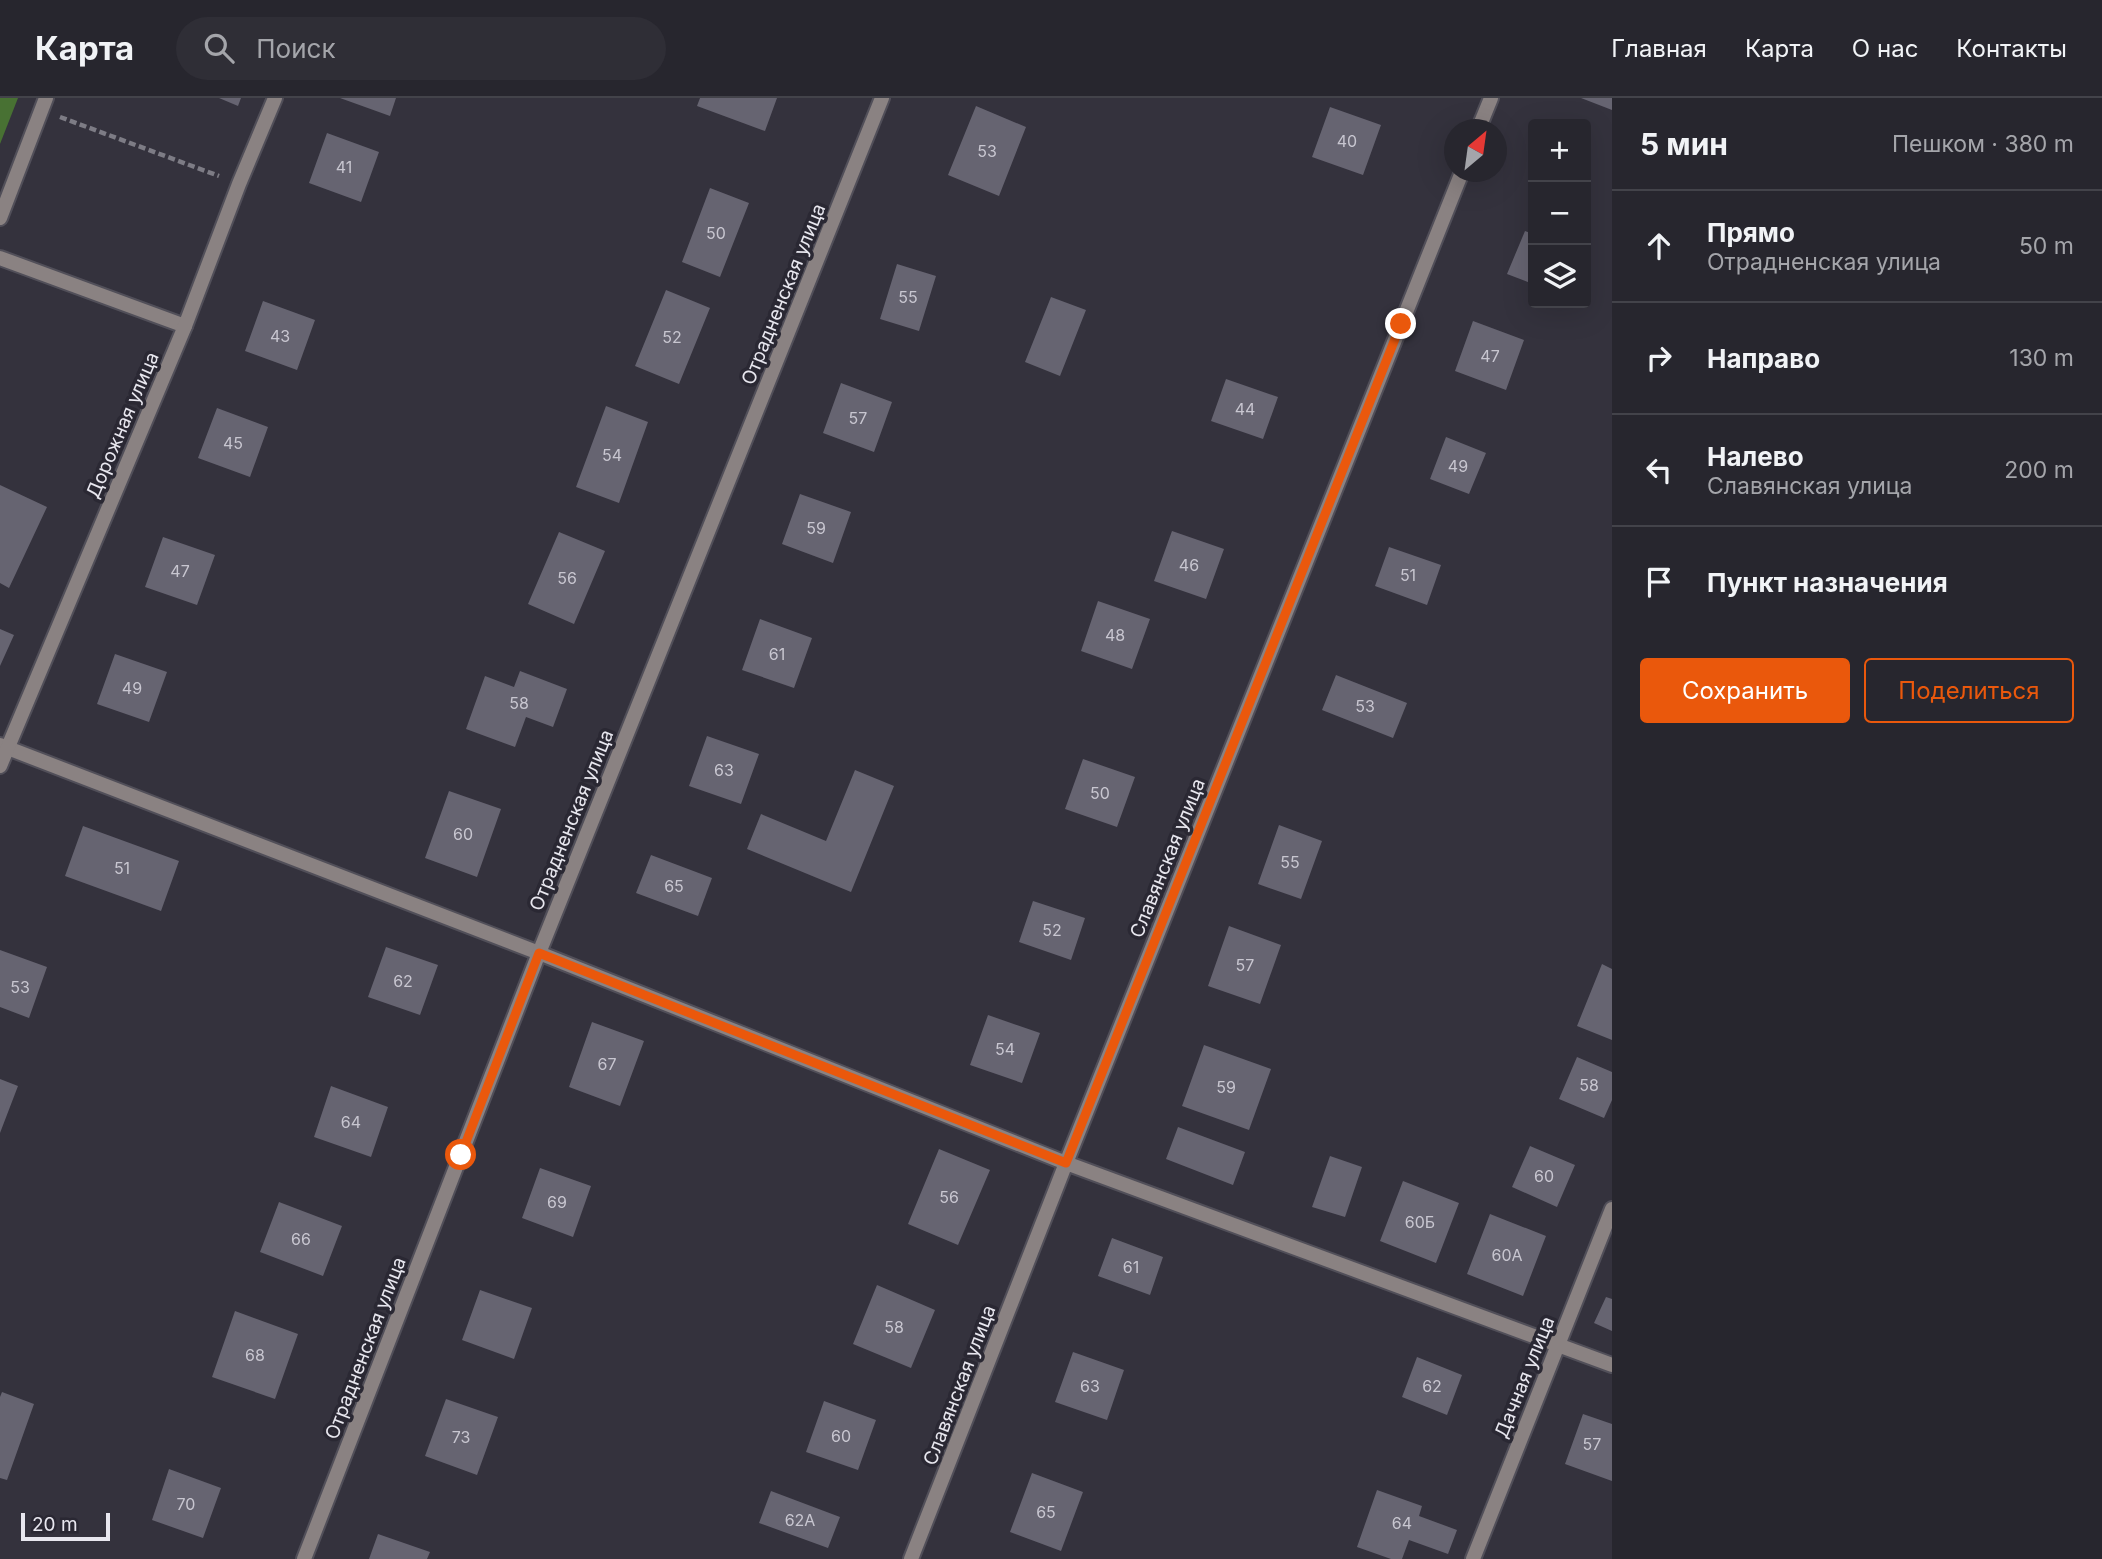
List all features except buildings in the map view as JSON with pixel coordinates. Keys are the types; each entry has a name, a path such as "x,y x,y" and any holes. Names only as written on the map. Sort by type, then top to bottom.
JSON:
{"street":[{"name":"Дорожная улица","path":"0,766 3,746 186,326 275,98"},
{"name":"Отрадненская улица","path":"304,1559 539,953 882,98"},
{"path":"1482,119 1491,98"},
{"path":"0,218 44,104"},
{"name":"Славянская улица","path":"911,1559 1066,1163 1458,182"},
{"path":"0,258 186,326"},
{"path":"3,746 539,953 1066,1163 1612,1364"},
{"name":"Дачная улица","path":"1473,1559 1612,1209"}],"path":[{"path":"44,104 240,184"}],"green space":[{"path":"0,98 18,98 0,144"}],"route":[{"path":"461,1155 539,953 1066,1163 1401,324"}]}
